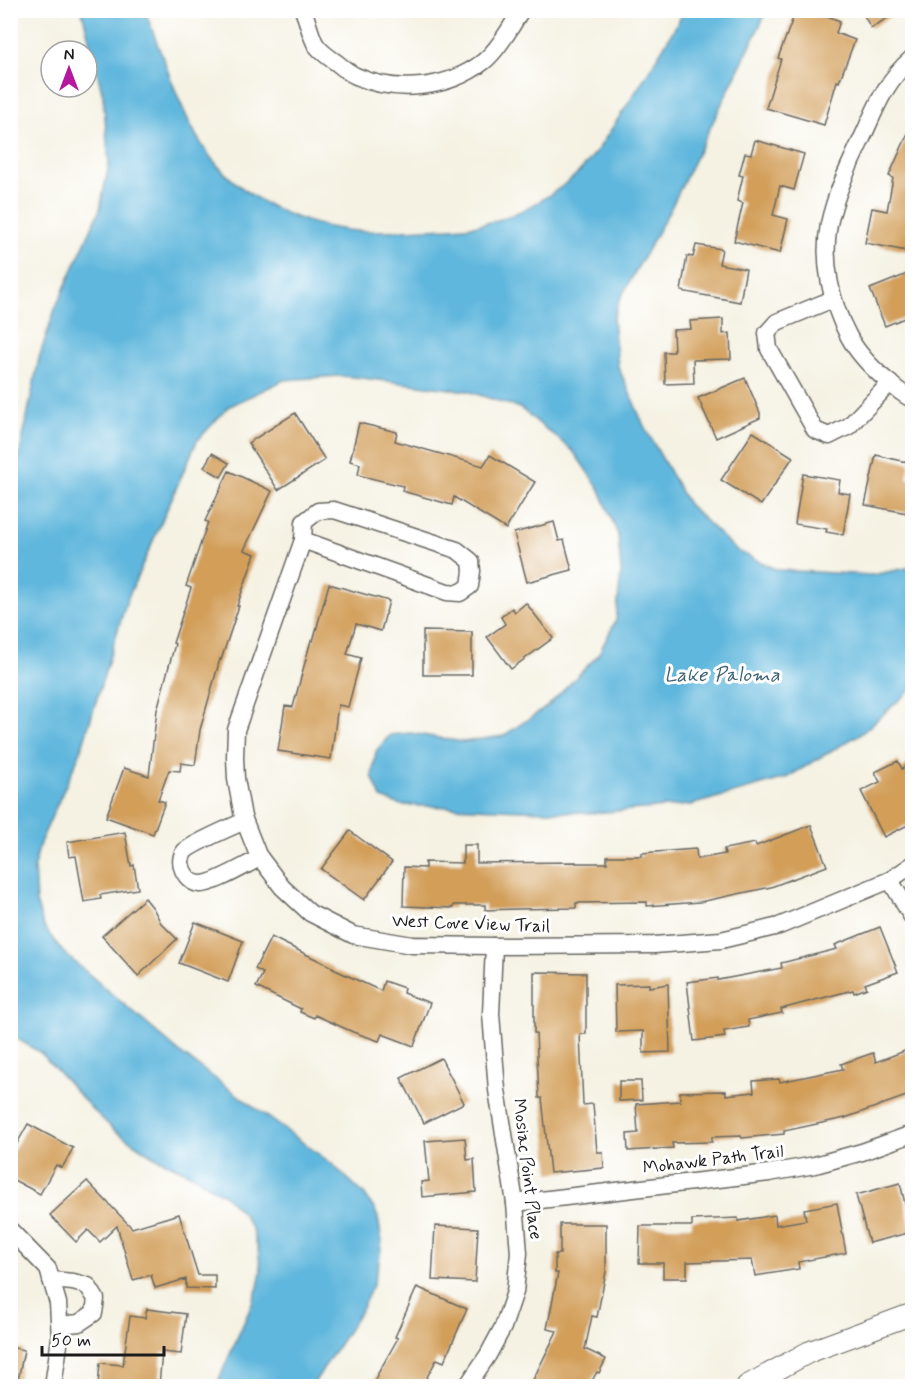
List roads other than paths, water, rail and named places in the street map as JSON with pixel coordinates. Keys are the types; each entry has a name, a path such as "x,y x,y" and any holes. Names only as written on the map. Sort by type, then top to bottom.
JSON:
{"main road":[{"path":"747,1386 809,1352 912,1314"}],"street":[{"path":"303,10 317,46 334,61 355,76 400,87 430,85 460,77 485,61 510,30 521,10"},
{"path":"912,58 885,88 838,191 829,226 827,253 833,299 848,336 871,367 912,399"},
{"path":"833,299 777,322 767,333 769,349 815,430 829,436 849,426 890,383"},
{"name":"West Cove View Trail","path":"303,540 447,592 460,593 470,586 472,571 471,561 457,550 334,510 318,511 304,522 303,540 236,730 235,757 236,780 244,822 258,855 282,887 310,913 353,935 412,945 654,945 721,940 779,926 890,880 912,865"},
{"path":"244,822 185,851 182,857 184,872 187,877 200,884 210,882 260,858"},
{"path":"890,880 912,917"},
{"name":"Mosiac Point Place","path":"467,1386 488,1355 502,1328 515,1292 519,1253 515,1203 497,1090 491,1014 494,946"},
{"name":"Mohawk Path Trail","path":"515,1203 769,1173 815,1165 862,1152 912,1134"},
{"path":"10,1230 42,1261 50,1274 58,1303 60,1338 53,1386"},
{"path":"50,1274 88,1286 96,1299 94,1313 79,1323 60,1325"}],"water":[{"name":"Lake Paloma","path":"82,11 145,11 184,111 203,146 225,173 255,197 272,207 308,222 346,230 452,228 475,226 517,213 560,188 577,174 608,135 684,11 767,11 671,208 619,301 613,320 618,366 644,426 688,504 736,550 777,570 872,575 912,567 912,689 862,733 786,778 691,805 594,813 401,805 381,798 372,776 376,751 390,735 411,733 463,742 503,736 548,706 598,655 616,620 621,572 618,535 600,490 573,451 520,408 467,391 354,377 284,380 228,407 197,441 127,600 81,751 40,843 34,867 36,902 44,927 63,952 183,1055 331,1163 364,1194 375,1210 382,1241 373,1285 360,1312 312,1386 216,1386 249,1311 261,1271 253,1232 243,1214 224,1195 192,1175 153,1156 115,1131 41,1053 11,1035 11,496 39,358 55,309 100,209 109,164 103,96 99,80 99,39 89,39"}]}
